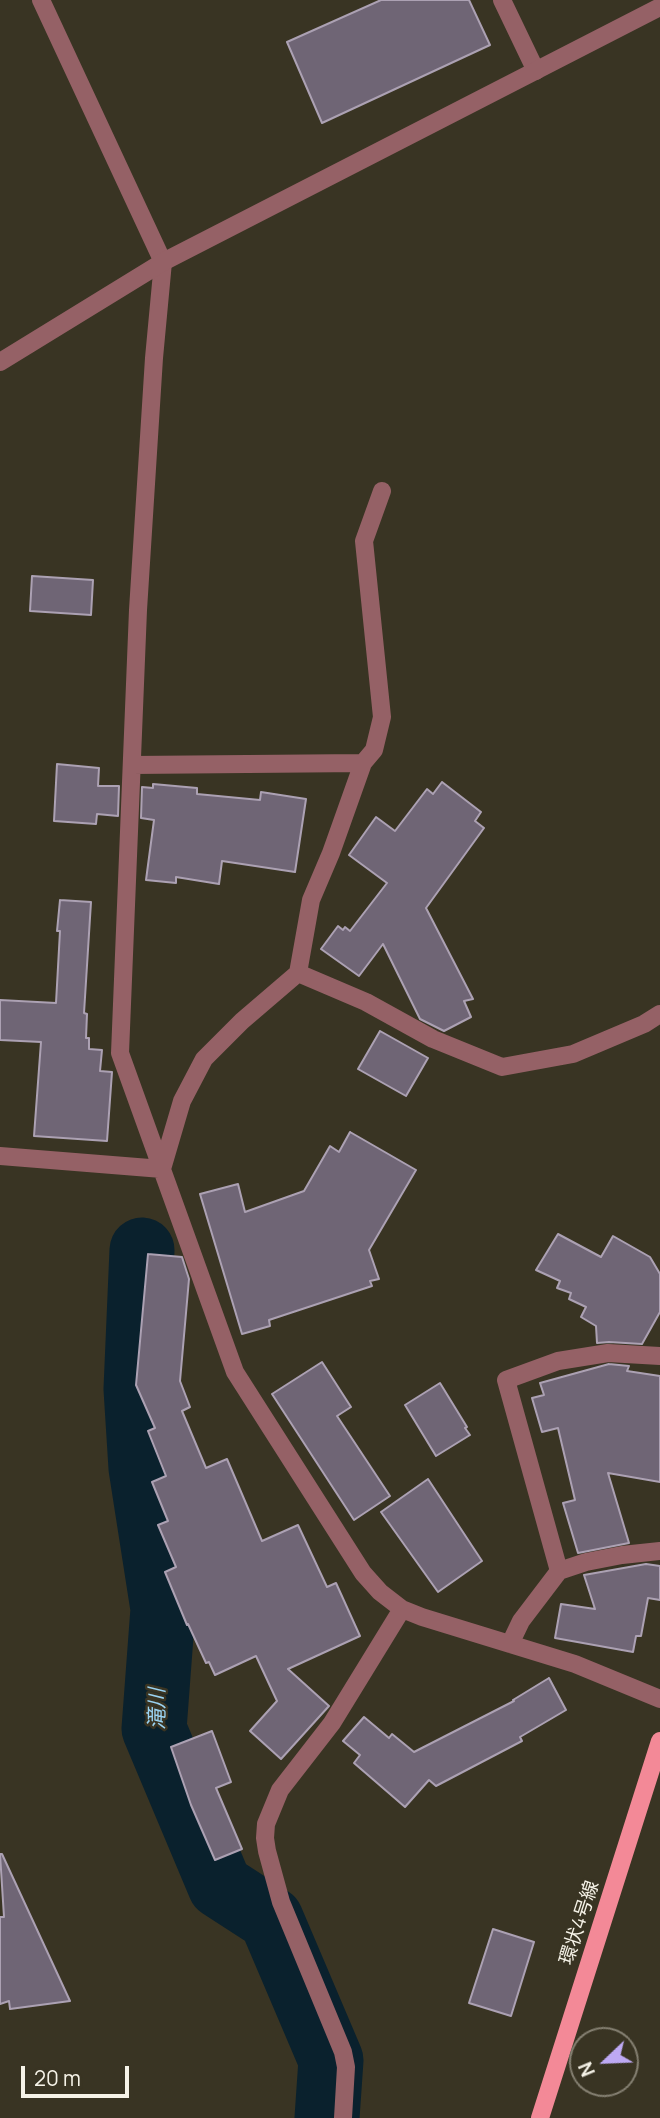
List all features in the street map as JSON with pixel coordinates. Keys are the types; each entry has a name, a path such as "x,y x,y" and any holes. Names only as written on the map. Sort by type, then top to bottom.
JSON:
{"main road":[{"name":"環状4号線","path":"540,2118 660,1741"}],"street":[{"path":"41,0 163,262 138,610 120,1053 235,1372 363,1573 380,1592 402,1609 495,1641 575,1664 660,1699"},
{"path":"502,0 536,71"},
{"path":"0,362 163,262 660,7"},
{"path":"162,1169 181,1101 204,1059 242,1021 298,973 311,900 363,763 374,750 382,717 364,541 382,491"},
{"path":"132,765 363,763"},
{"path":"298,973 366,1002 433,1039 502,1066 573,1054 644,1024 660,1014"},
{"path":"0,1156 162,1169"},
{"path":"559,1571 506,1380 558,1361 608,1353 660,1356"},
{"path":"510,1644 521,1621 559,1571 586,1562 660,1551"},
{"path":"343,2118 346,2067 343,2052 281,1902 265,1838 267,1824 280,1790 332,1723 402,1609"}],"building":[{"path":"381,0 469,0 490,45 322,123 287,42"},
{"path":"32,576 93,580 91,615 30,611"},
{"path":"57,764 99,768 98,786 119,786 118,816 97,814 96,824 54,821"},
{"path":"442,782 481,812 475,821 484,828 426,908 473,999 464,1001 471,1017 444,1031 420,1019 383,944 359,976 321,949 338,926 350,931 387,883 349,855 376,817 395,831 427,789 433,794"},
{"path":"153,784 197,788 197,794 260,800 261,792 306,799 295,872 222,861 219,884 176,877 176,883 146,880 154,820 141,818 142,787 153,788"},
{"path":"60,900 91,902 84,1013 87,1014 86,1038 89,1038 89,1049 102,1050 100,1071 112,1072 107,1141 34,1136 41,1042 0,1040 0,1000 56,1003"},
{"path":"380,1031 428,1058 406,1096 358,1069"},
{"path":"350,1132 416,1170 369,1250 379,1279 370,1281 372,1286 269,1320 270,1326 242,1334 200,1194 238,1184 245,1212 304,1191 330,1146 339,1152"},
{"path":"558,1234 601,1257 613,1236 650,1257 660,1274 660,1312 642,1344 597,1343 596,1326 581,1317 586,1307 569,1299 571,1293 557,1288 560,1281 536,1270"},
{"path":"148,1254 182,1257 189,1279 180,1381 190,1407 182,1411 206,1468 227,1459 262,1541 298,1525 327,1587 336,1583 360,1636 288,1669 329,1706 281,1759 250,1731 277,1701 256,1656 215,1675 187,1625 165,1572 176,1567 158,1525 168,1521 152,1482 166,1476 148,1431 155,1428 136,1385"},
{"path":"322,1362 351,1407 337,1416 390,1496 354,1520 272,1394"},
{"path":"609,1364 629,1366 627,1371 660,1376 660,1482 608,1473 629,1543 578,1553 563,1503 575,1500 558,1428 542,1432 532,1398 544,1395 540,1383"},
{"path":"440,1383 470,1435 436,1456 405,1405"},
{"path":"428,1479 482,1561 438,1592 381,1512"},
{"path":"646,1564 660,1566 660,1600 648,1598 641,1636 636,1636 633,1652 555,1638 561,1604 595,1609 584,1575"},
{"path":"549,1678 566,1710 520,1737 522,1741 436,1786 429,1780 405,1807 354,1763 360,1755 343,1741 364,1717 389,1738 392,1734 414,1752 514,1701"},
{"path":"212,1731 231,1782 216,1788 242,1849 215,1860 191,1805 171,1747"},
{"path":"0,1854 70,2001 10,2009 9,2001 0,2004 0,1917 4,1917"},
{"path":"493,1929 534,1942 511,2016 469,2003"}],"waterway":[{"name":"滝川","path":"142,1250 136,1389 141,1468 163,1609 154,1729 220,1886 271,1919 331,2060 327,2118"}]}
